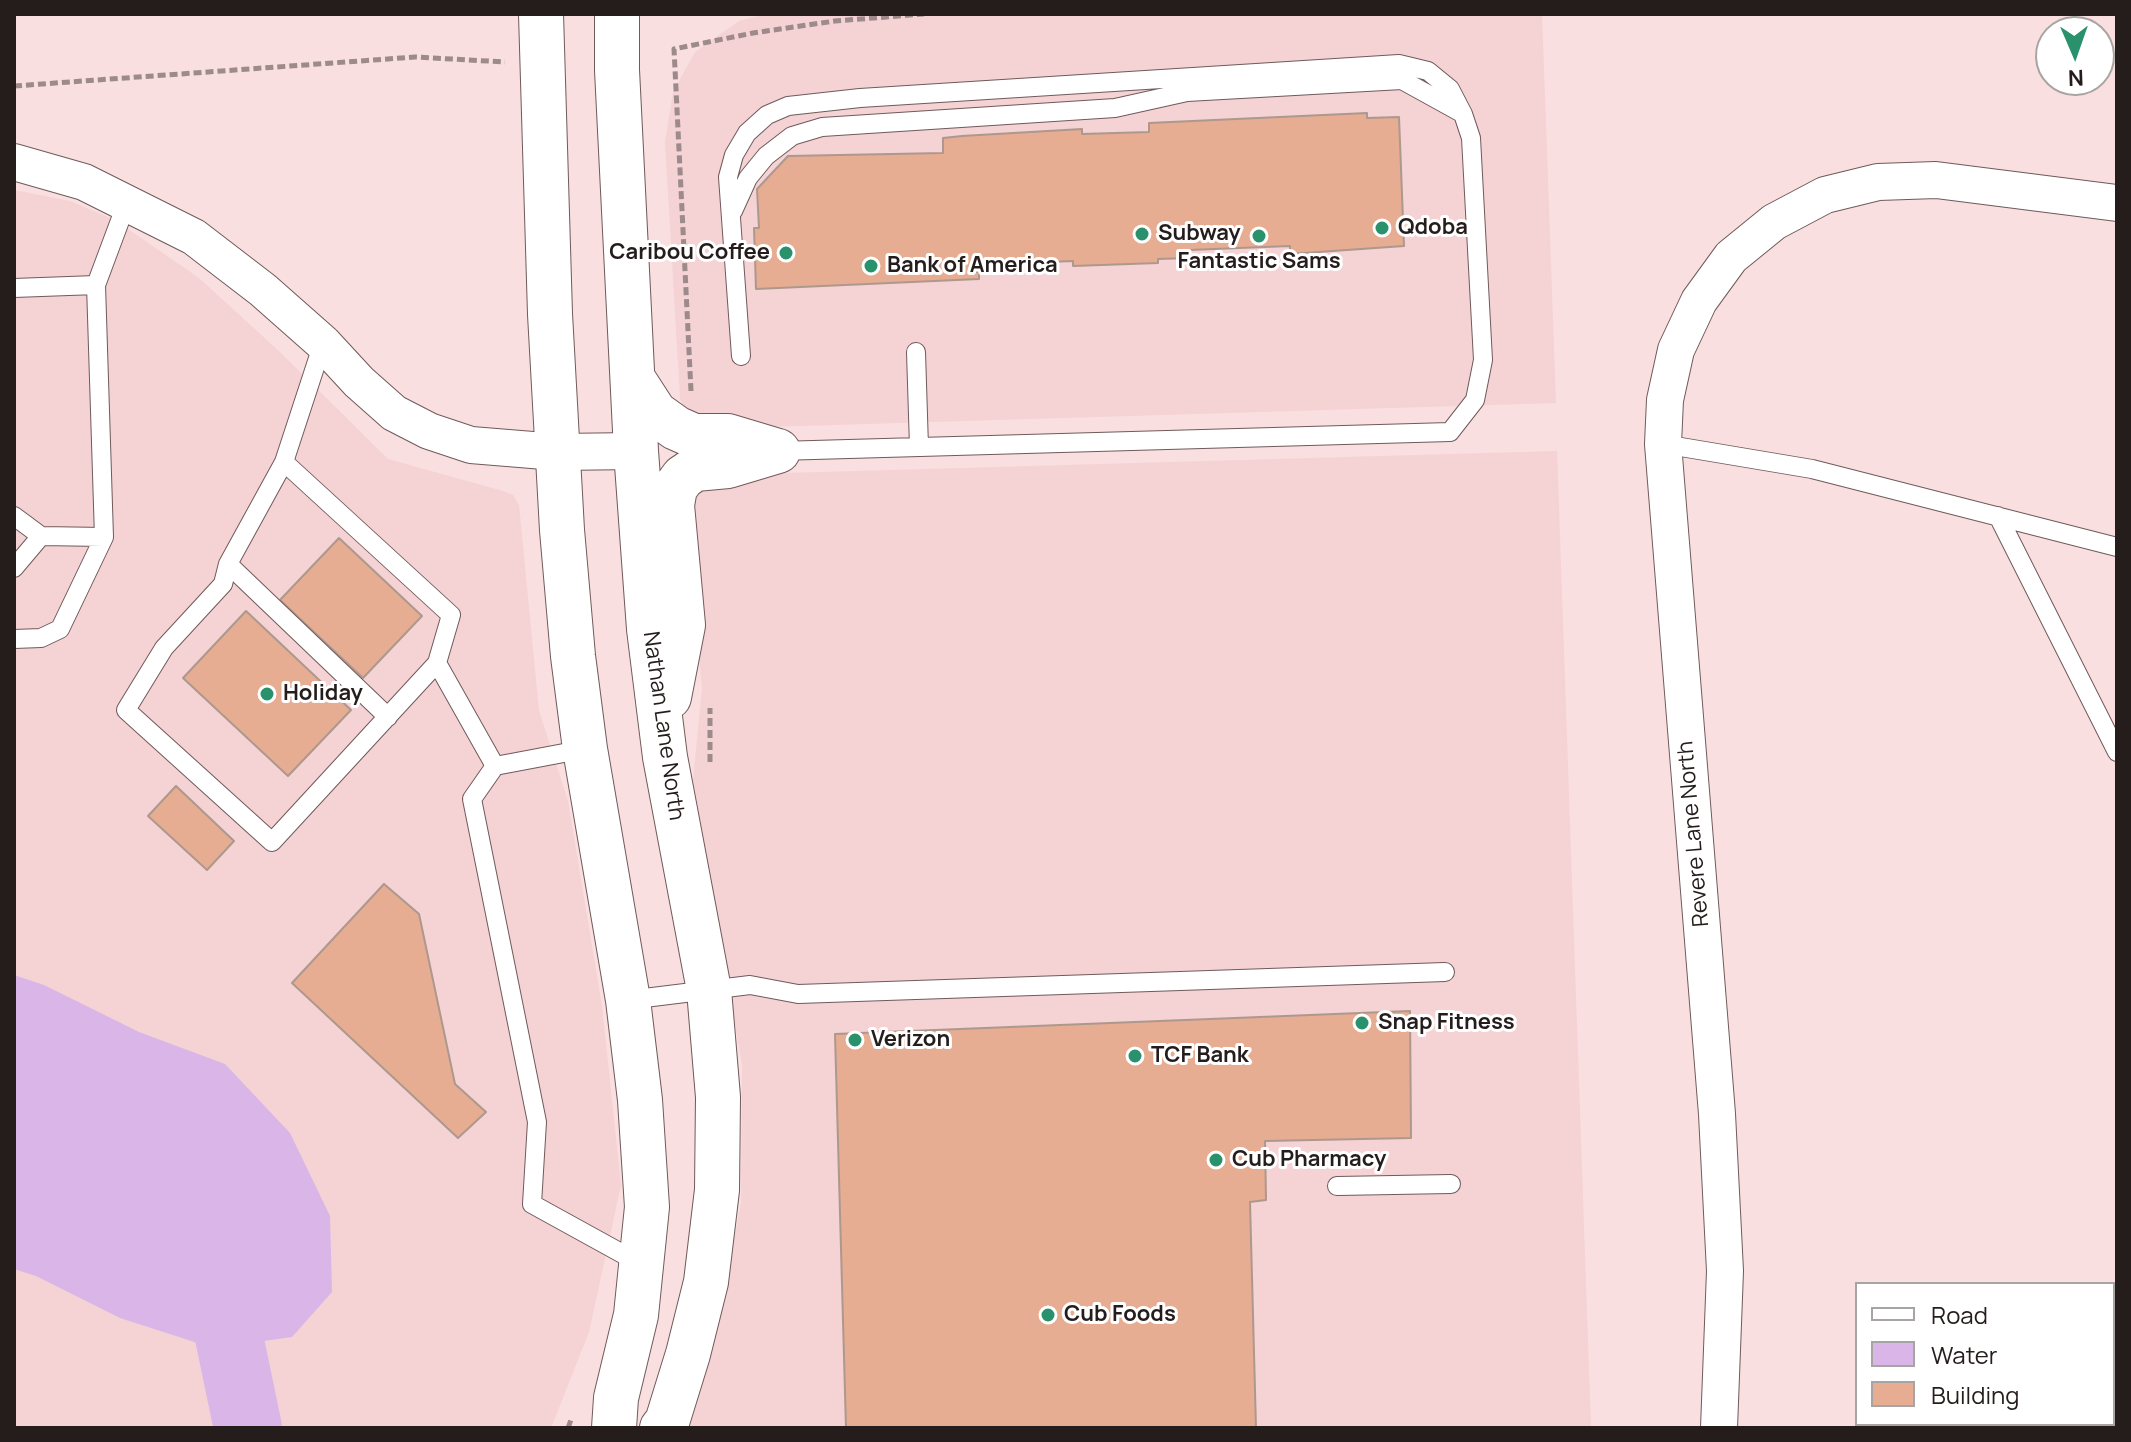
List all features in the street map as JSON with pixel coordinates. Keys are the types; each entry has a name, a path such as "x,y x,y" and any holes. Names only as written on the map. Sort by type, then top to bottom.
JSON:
{"street":[{"path":"541,14 557,452 573,656 585,749 628,1000 640,1100 647,1207 636,1315 616,1398 614,1428"},
{"name":"Nathan Lane North","path":"617,14 617,70 636,451 649,629 662,733 709,990 718,1097 717,1190 706,1282 688,1354 667,1422 662,1428"},
{"path":"14,162 84,182 194,237 263,290 323,343 359,382 394,413 429,431 471,445 557,452 636,451"},
{"name":"Revere Lane North","path":"1719,1428 1725,1271 1717,1114 1663,444 1665,400 1676,350 1699,301 1731,257 1774,222 1825,195 1878,182 1936,180 2117,203"},
{"path":"633,379 655,413 676,428 694,436 728,436 778,451"},
{"path":"662,733 683,625 672,505 675,488 683,477 695,469 728,466 778,451"}],"lane":[{"path":"741,356 733,211 728,177 734,155 747,133 767,115 788,106 860,98 1399,64 1428,71 1450,89 1463,114 1471,138 1483,360 1475,400 1450,432 778,451"},
{"path":"733,211 748,178 766,156 792,136 822,127 1115,108 1187,92 1402,80 1463,114"},
{"path":"14,639 41,638 60,629 104,537 96,285 127,202"},
{"path":"14,288 96,285"},
{"path":"284,462 451,615 437,663 272,842 126,710 164,648 223,584 228,564 284,462 323,343"},
{"path":"916,352 919,447"},
{"path":"1663,444 1812,469 2117,547"},
{"path":"14,516 41,536"},
{"path":"1998,516 2117,752"},
{"path":"14,535 104,537"},
{"path":"14,568 41,536"},
{"path":"228,564 388,717"},
{"path":"437,663 495,766"},
{"path":"585,749 495,766 472,799 537,1122 532,1204 641,1264"},
{"path":"628,1000 750,985 798,994 1445,972"},
{"path":"1337,1186 1451,1184"}],"path":[{"path":"14,86 415,57 507,62"}],"shaded area":[{"path":"765,14 1542,14 1556,403 701,429 687,416 680,398 665,142 673,92 695,52 739,21"},
{"path":"14,190 70,201 115,220 199,278 280,352 388,459 503,491 513,495 519,505 539,711 568,801 602,1006 621,1185 589,1332 551,1428 14,1428"},
{"path":"1557,451 1591,1428 685,1428 714,1345 741,1203 742,1065 693,780 702,688 684,495 716,475"}],"water":[{"path":"14,975 44,985 139,1032 225,1064 290,1133 330,1216 332,1292 292,1337 213,1348 120,1318 36,1276 14,1269"}],"building":[{"path":"1367,113 1367,118 1399,117 1404,246 1290,254 1290,246 1189,250 1189,258 1158,259 1158,263 1073,266 1073,261 973,265 974,272 979,272 979,279 756,289 754,228 759,228 757,189 788,156 943,153 943,138 962,136 1082,129 1082,134 1149,132 1149,123"},
{"name":"Holiday","path":"339,538 422,616 363,678 280,600"},
{"name":"Holiday","path":"246,611 351,710 288,776 183,678"},
{"path":"176,786 234,841 207,870 148,816"},
{"path":"384,884 419,914 455,1084 486,1112 458,1138 292,983"},
{"name":"Cub Foods","path":"1410,1011 1411,1138 1265,1141 1266,1200 1250,1202 1256,1428 846,1428 835,1034"}],"waterway":[{"path":"212,1255 248,1428"}],"place":[{"name":"Qdoba","path":"1382,228"},
{"name":"Subway","path":"1142,234"},
{"name":"Fantastic Sams","path":"1259,236"},
{"name":"Caribou Coffee","path":"786,253"},
{"name":"Bank of America","path":"871,266"},
{"name":"Holiday","path":"267,694"},
{"name":"Snap Fitness","path":"1362,1023"},
{"name":"Verizon","path":"855,1040"},
{"name":"TCF Bank","path":"1135,1056"},
{"name":"Cub Pharmacy","path":"1216,1160"},
{"name":"Cub Foods","path":"1048,1315"}]}
